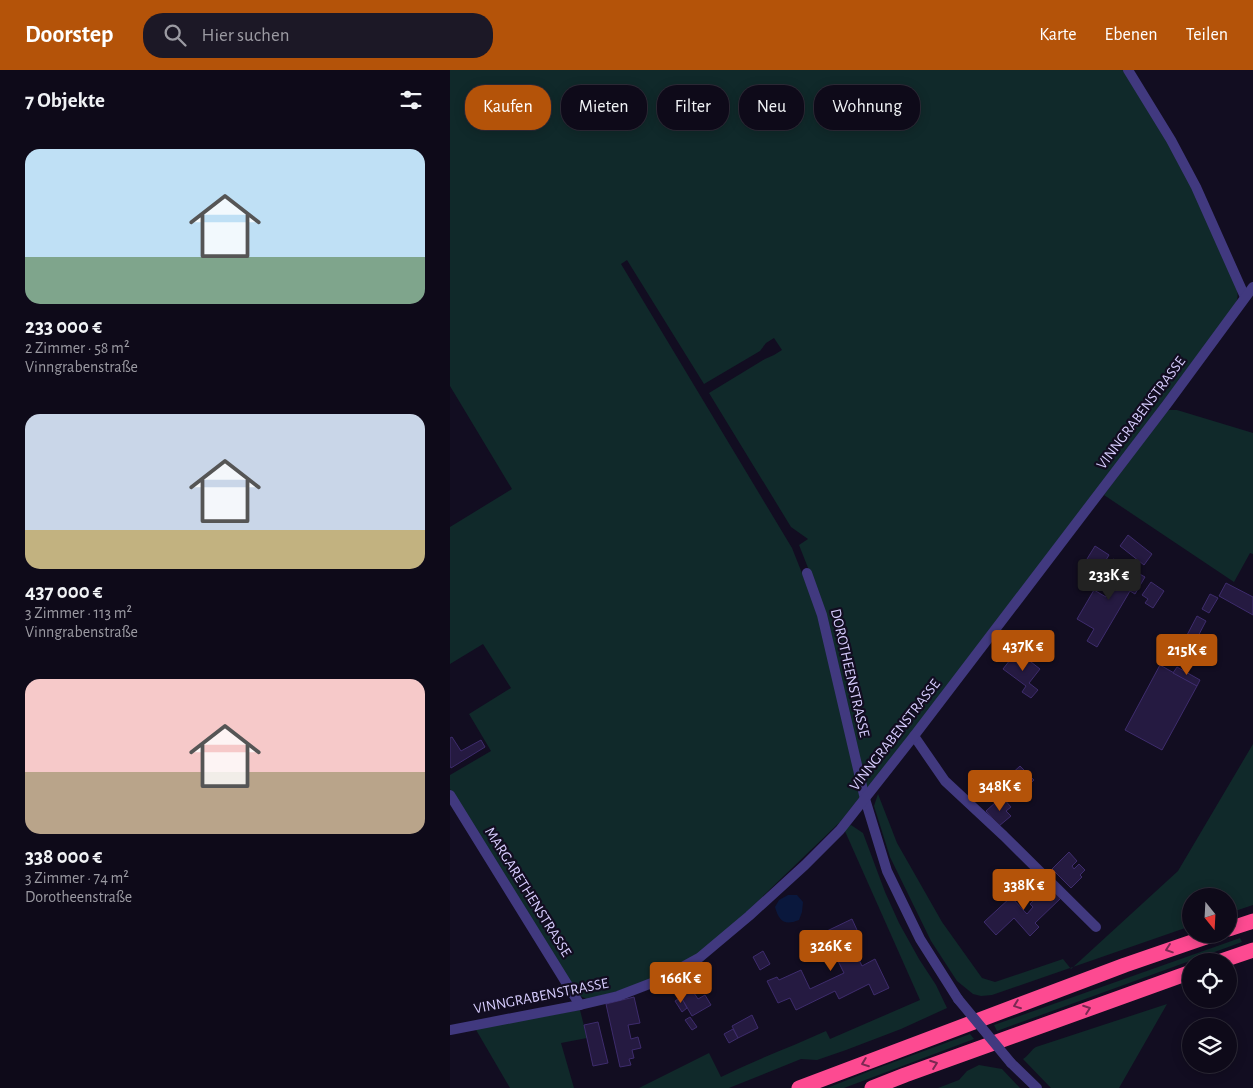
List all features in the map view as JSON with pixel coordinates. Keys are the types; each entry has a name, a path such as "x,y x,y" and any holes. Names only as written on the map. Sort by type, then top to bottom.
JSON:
{"highway":[{"path":"1238,926 1253,921"},
{"path":"799,1088 1125,964 1188,943"},
{"path":"1237,956 1253,950"},
{"path":"872,1088 1182,975"}],"street":[{"path":"1128,70 1184,164 1246,297"},
{"name":"VINNGRABENSTRASSE","path":"450,1030 580,1005 618,996 657,981 699,958 805,865 840,830 914,736 1105,486 1253,287"},
{"name":"DOROTHEENSTRASSE","path":"808,573 822,615 865,799 886,871 920,939 958,999 1011,1064 1037,1088"},
{"path":"914,736 944,781 1004,836 1096,927"},
{"name":"MARGARETHENSTRASSE","path":"450,795 580,1005"}],"green space":[{"path":"450,70 1125,70 1170,145 1196,195 1237,288 1238,296 1233,308 979,648 867,788 816,588 799,545 808,539 791,527 709,393 782,350 774,338 766,343 760,351 704,384 627,260 621,264 792,548 819,616 859,790 859,798 840,822 733,925 698,954 655,978 615,992 587,999 574,991 450,789 450,775 491,751 469,714 511,688 483,644 450,664 450,527 512,489 450,386"},
{"path":"1169,410 1177,410 1253,433 1253,554 1250,553 1234,582 1104,495 1163,415"},
{"path":"1253,744 1253,905 1238,910 1238,888 1182,888 1182,929 1073,967 1178,871"},
{"path":"878,794 897,843 942,922 982,978 995,982 1063,959 1070,968 992,995 981,996 973,994 957,981 931,941 890,857 874,806"},
{"path":"851,825 863,833 899,923 936,985 947,1008 901,1029 846,1050 817,1060 801,1059 729,1088 639,1088 709,1053 721,1077 826,1031 830,1039 920,1000 844,829"},
{"path":"1240,938 1242,942 1212,953 1198,953 1226,943 1237,943"},
{"path":"1182,959 1182,964 997,1031 994,1025"},
{"path":"1167,1004 1119,1088 1051,1088 1023,1059 1036,1047"},
{"path":"580,1010 587,1038 561,1043 574,1088 510,1088 475,1028"},
{"path":"970,1034 974,1039 844,1088 827,1088 875,1069"},
{"path":"979,1065 1002,1069 1020,1088 938,1088 959,1080 967,1071"}],"water":[{"path":"788,895 797,895 803,902 799,920 794,922 786,922 780,919 775,907 779,900"}],"building":[{"path":"1128,535 1152,554 1144,565 1120,546"},
{"path":"1095,546 1109,555 1093,581 1079,572"},
{"path":"1113,559 1145,577 1135,594 1130,591 1097,647 1087,641 1094,629 1077,619 1094,590 1106,597 1117,579 1105,572"},
{"path":"1151,582 1164,591 1153,608 1145,603 1148,599 1142,595"},
{"path":"1226,583 1253,597 1253,615 1219,596"},
{"path":"1210,594 1218,598 1209,613 1202,609"},
{"path":"1197,616 1206,621 1195,642 1186,637"},
{"path":"1017,651 1040,669 1029,683 1038,690 1031,698 1022,692 1026,686 1003,669"},
{"path":"1160,665 1197,686 1162,750 1125,730"},
{"path":"1177,667 1200,680 1197,686 1173,673"},
{"path":"452,737 461,751 481,740 485,747 451,768 450,738"},
{"path":"1020,766 1034,780 1022,792 1008,777"},
{"path":"1003,798 1011,807 1006,811 1011,816 999,826 986,811"},
{"path":"1069,852 1077,861 1072,866 1074,869 1079,864 1085,870 1080,875 1082,877 1071,888 1052,869"},
{"path":"1011,872 1019,881 1006,893 998,885"},
{"path":"1049,885 1061,898 1035,923 1039,927 1030,936 1014,918 996,935 984,922 1011,897 1027,914 1033,907 1030,904 1033,901 1026,893 1033,886 1040,893"},
{"path":"852,919 857,930 847,935 862,966 875,959 889,988 874,995 869,984 839,999 835,991 796,1010 790,998 778,1003 767,981 777,977 779,980 801,970 810,989 844,973 829,943 809,953 804,942"},
{"path":"763,951 770,964 760,970 753,957"},
{"path":"692,990 698,999 705,995 711,1005 692,1016 681,997"},
{"path":"634,997 640,1023 628,1025 631,1039 638,1037 641,1048 632,1050 634,1058 629,1059 631,1065 620,1067 606,1004"},
{"path":"681,997 687,1008 682,1012 675,1001"},
{"path":"752,1015 758,1028 738,1038 732,1026"},
{"path":"690,1017 697,1027 692,1030 685,1020"},
{"path":"598,1022 608,1063 593,1066 584,1025"},
{"path":"733,1029 738,1038 729,1043 724,1034"}]}
